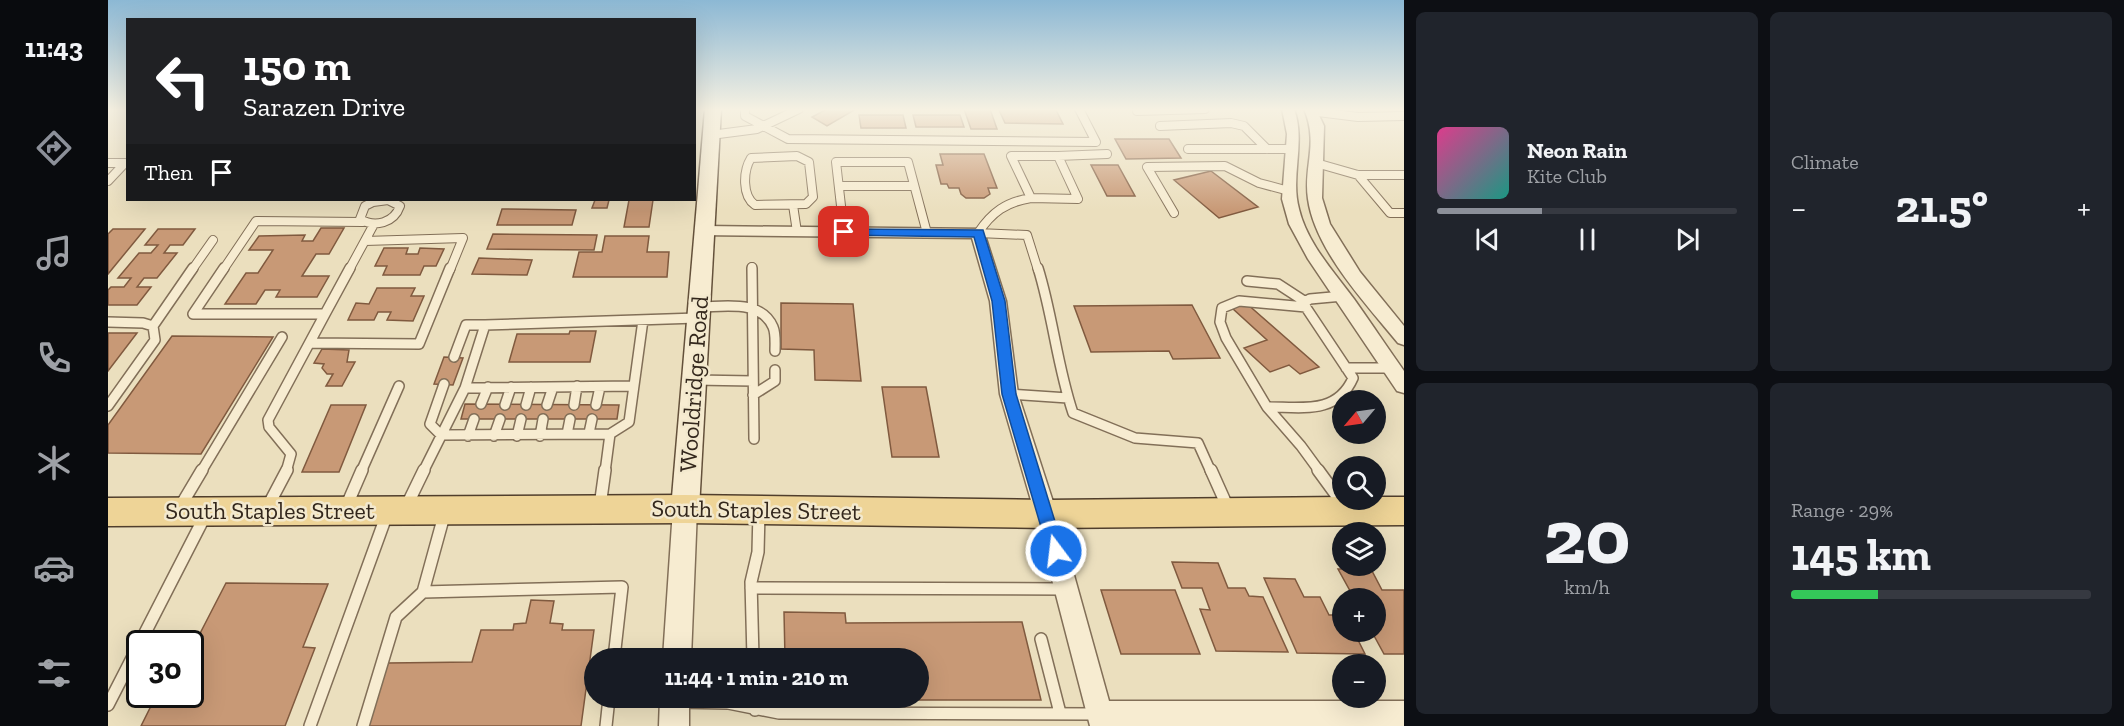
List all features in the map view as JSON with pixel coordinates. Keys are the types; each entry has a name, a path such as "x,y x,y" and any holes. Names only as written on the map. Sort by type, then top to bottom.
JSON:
{"main road":[{"name":"Wooldridge Road","path":"685,509 710,143"},
{"name":"South Staples Street","path":"108,512 685,509 1046,514 1404,511"}],"street":[{"path":"1293,143 1288,175 1289,191 1292,210 1306,247 1343,296 1404,386"},
{"path":"1317,143 1313,180 1315,197 1317,208 1330,238 1370,296 1404,338"},
{"path":"1289,191 1315,197"},
{"path":"704,231 978,233 998,301 1009,394 1046,514 1102,720 1404,714"},
{"path":"1343,296 1370,296"},
{"name":"Wooldridge Road","path":"678,648 685,509"}],"lane":[{"path":"1261,143 1267,149"},
{"path":"1188,149 1293,149"},
{"path":"1030,198 1011,156 1107,154"},
{"path":"797,156 809,162 813,196 806,204 793,205 755,206 749,202 746,196 748,163 752,158 797,156"},
{"path":"1058,156 1078,200 1030,198 1010,201 990,214 978,233 1027,235 1047,296 1064,384 1073,413 1135,438 1198,443 1230,513"},
{"path":"844,232 836,162 908,162 927,233"},
{"path":"108,163 125,163 108,181"},
{"path":"1316,164 1358,175 1401,175 1404,182"},
{"path":"1174,213 1147,167 1226,166 1259,183 1289,191"},
{"path":"1358,175 1390,213 1404,213"},
{"path":"839,186 914,186"},
{"path":"363,222 360,219 360,211 378,201"},
{"path":"325,314 193,314 256,221 374,224 388,221 398,214 400,206 398,203 387,201"},
{"path":"793,205 797,232"},
{"path":"265,511 290,464 291,454 269,427 268,420 374,224"},
{"path":"310,343 419,344 463,238 365,241"},
{"path":"108,406 155,340 153,326 213,240"},
{"path":"752,267 754,439"},
{"path":"1247,281 1271,280 1279,283 1305,304 1353,378 1349,388 1337,401 1318,405 1267,407"},
{"path":"1343,296 1305,304 1239,301 1222,308 1220,322 1226,338 1267,407 1301,446 1348,512"},
{"path":"454,357 466,325 642,320 752,307 768,320 774,329 775,351"},
{"path":"444,384 430,424 441,435 610,434 629,422 642,320"},
{"path":"108,322 142,322 153,326"},
{"path":"310,726 396,510 441,435 465,388 485,325"},
{"path":"108,705 192,512 282,337"},
{"path":"1346,368 1392,368"},
{"path":"753,395 775,381 775,370"},
{"path":"694,380 753,381"},
{"path":"344,512 399,386"},
{"path":"574,405 577,386"},
{"path":"465,388 634,386"},
{"path":"481,404 488,387"},
{"path":"505,405 511,387"},
{"path":"526,405 531,387"},
{"path":"547,405 553,387"},
{"path":"596,405 600,387"},
{"path":"1009,394 1068,398"},
{"path":"468,436 474,419"},
{"path":"494,436 500,419"},
{"path":"517,436 521,419"},
{"path":"540,436 543,419"},
{"path":"567,434 570,419"},
{"path":"589,433 592,419"},
{"path":"599,509 610,434"},
{"path":"363,726 396,617 423,592 446,510"},
{"path":"753,648 751,588 758,552 759,510"},
{"path":"423,592 622,587 615,648"},
{"path":"751,588 1066,589"},
{"path":"1041,639 1060,713"},
{"path":"606,726 608,708"},
{"path":"766,708 779,713 1060,713 1102,720"}],"building":[{"path":"1117,143 1171,143 1181,158 1126,159"},
{"path":"940,154 984,154 997,188 988,188 990,194 984,198 966,198 961,194 959,188 949,188 947,184 941,184 936,165 943,165"},
{"path":"1091,165 1118,165 1135,196 1107,196"},
{"path":"1211,171 1258,207 1219,218 1174,180"},
{"path":"595,201 609,201 607,208 592,208"},
{"path":"629,201 653,201 649,227 624,227"},
{"path":"502,209 576,210 572,225 497,225"},
{"path":"321,228 344,228 329,254 316,254 302,276 329,276 317,297 276,297 280,290 265,290 256,304 225,304 246,273 258,273 273,250 249,250 259,236 305,235 302,241 313,241"},
{"path":"113,229 145,229 108,274 108,234"},
{"path":"158,229 195,229 183,245 170,245 164,253 177,253 157,278 144,278 137,287 151,287 137,305 108,305 108,290 111,287 124,287 131,278 118,278 139,253 151,253 158,245 145,245"},
{"path":"493,234 597,235 594,250 487,249"},
{"path":"605,236 649,236 647,252 669,252 667,277 573,277 579,252 602,252"},
{"path":"384,248 408,248 406,254 418,254 420,248 444,249 436,266 424,266 420,275 383,275 387,266 375,266"},
{"path":"479,258 532,260 527,275 472,274"},
{"path":"377,288 415,288 411,296 424,296 413,321 387,320 391,312 378,312 374,320 348,320 356,303 369,304"},
{"path":"781,303 853,304 861,381 815,380 814,350 781,349"},
{"path":"1246,303 1319,367 1300,374 1289,365 1270,372 1244,348 1267,340 1232,308"},
{"path":"1192,305 1220,358 1173,359 1169,351 1091,352 1074,306"},
{"path":"570,331 596,331 590,362 509,362 517,334 569,334"},
{"path":"108,333 137,333 108,371"},
{"path":"172,336 273,337 201,454 108,453 108,425"},
{"path":"322,349 349,350 347,362 355,362 342,386 326,386 333,374 327,374 322,368 324,364 314,363"},
{"path":"444,357 463,358 453,385 434,384"},
{"path":"882,387 926,387 939,457 892,457"},
{"path":"465,404 619,405 617,419 461,419"},
{"path":"331,405 366,405 339,472 302,472"},
{"path":"1172,562 1218,563 1228,588 1245,588 1249,596 1263,597 1288,652 1216,651 1200,609 1210,610 1202,588 1182,588"},
{"path":"1342,576 1375,576 1381,588 1348,588"},
{"path":"1264,578 1295,579 1304,597 1320,597 1329,615 1332,615 1332,642 1359,642 1365,654 1297,653"},
{"path":"226,583 328,584 303,647 315,648 285,726 141,726 150,708 204,708 204,630 202,630"},
{"path":"1101,590 1175,590 1200,654 1121,654"},
{"path":"1386,590 1404,590 1404,654 1384,654 1377,642 1386,642"},
{"path":"531,600 554,601 550,623 563,624 562,630 594,630 592,648 584,648 584,704 581,726 368,726 388,663 472,662 481,630 513,630 514,624 526,623"},
{"path":"784,612 845,613 846,623 1022,622 1041,700 929,700 929,648 785,648"}],"route":[{"path":"844,232 978,233 998,301 1009,394 1056,551"}]}
